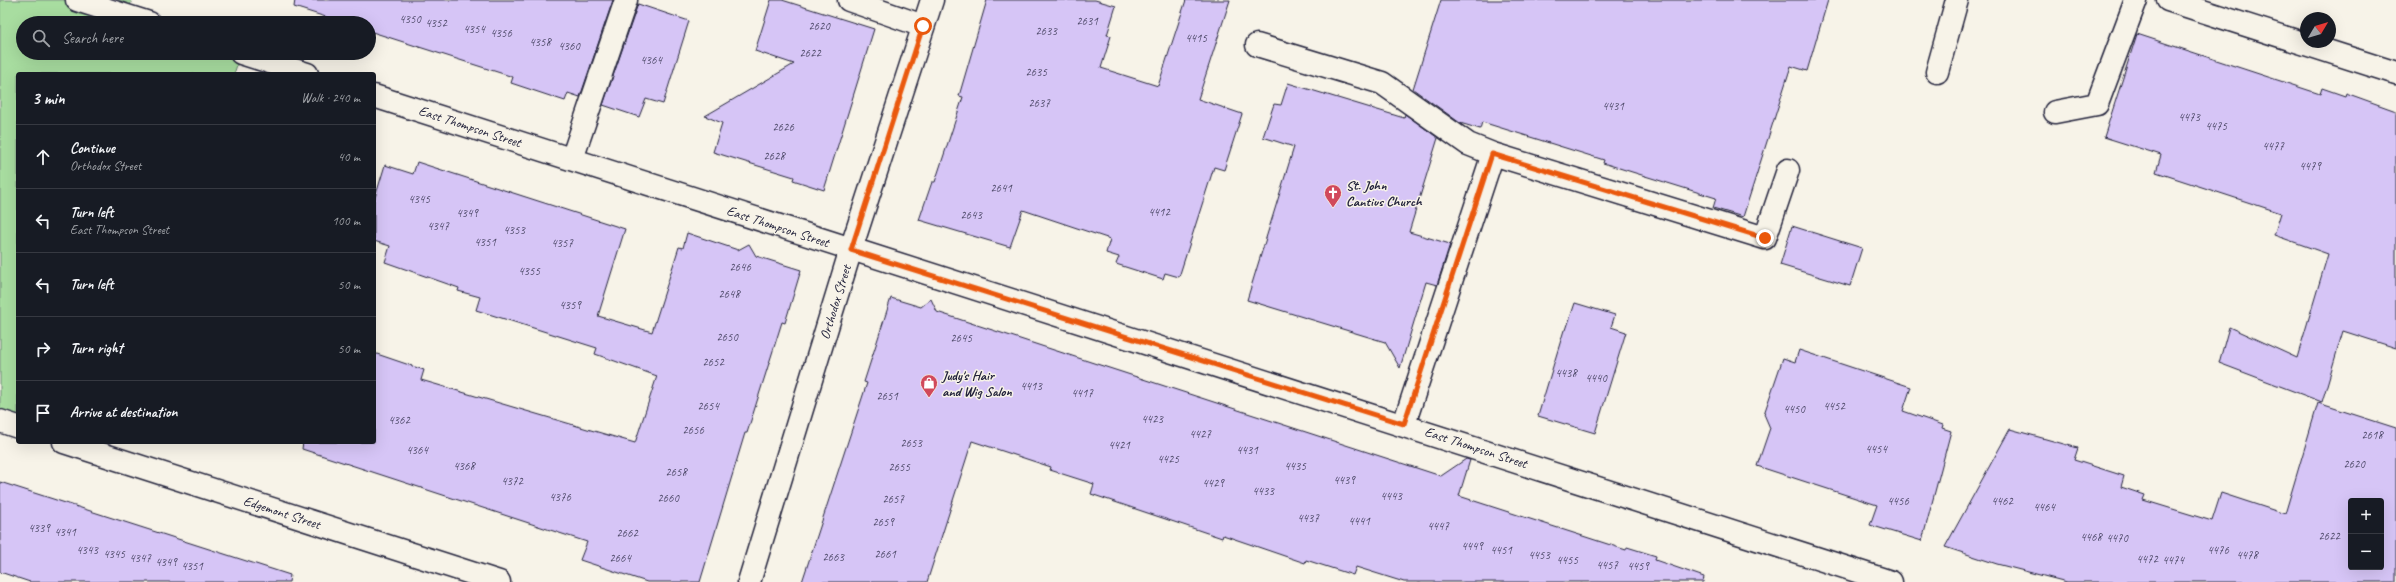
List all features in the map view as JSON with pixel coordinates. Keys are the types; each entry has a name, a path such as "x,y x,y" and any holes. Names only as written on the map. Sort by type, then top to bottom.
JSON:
{"street":[{"path":"77,0 127,16"},
{"path":"572,159 626,0"},
{"path":"849,0 923,26"},
{"name":"Orthodox Street","path":"750,582 851,250 932,0"},
{"path":"1937,72 1957,0"},
{"path":"2055,112 2097,104 2136,0"},
{"path":"2168,0 2396,73"},
{"path":"1257,46 1382,83 1468,144 1492,154 1765,238 1788,170"},
{"path":"263,60 301,72"},
{"name":"East Thompson Street","path":"376,97 851,250 1404,424 1891,582"},
{"path":"1404,424 1492,154"},
{"path":"0,422 16,426"},
{"name":"Edgemont Street","path":"70,444 499,582"}],"green space":[{"path":"0,0 132,0 126,16 16,16 16,60 239,60 235,72 16,72 16,427 0,422"}],"building":[{"path":"295,0 613,0 580,97 568,93 565,101 511,83 513,77 376,33 376,16 323,16 294,7"},
{"path":"771,0 782,0 874,29 824,190 793,180 794,177 713,152 722,123 705,116 794,64 755,51"},
{"path":"987,0 1095,0 1116,6 1107,35 1111,36 1101,68 1158,86 1186,0 1230,0 1198,99 1242,114 1224,170 1214,167 1179,277 1165,273 1163,279 1116,264 1119,257 1106,253 1110,239 1023,210 1010,247 919,220 932,182 935,182 963,97 959,96"},
{"path":"1441,0 1828,0 1807,71 1791,66 1743,217 1713,208 1716,198 1603,163 1604,160 1482,122 1480,129 1460,123 1413,89"},
{"path":"638,4 689,21 663,104 646,99 639,117 603,105"},
{"path":"2137,34 2320,94 2322,88 2345,96 2346,93 2396,111 2396,348 2343,331 2322,402 2219,363 2229,327 2297,358 2328,254 2274,235 2281,213 2156,172 2161,155 2104,137"},
{"name":"St. John Cantius Church","path":"1288,83 1404,118 1405,114 1438,138 1409,232 1450,244 1437,285 1426,282 1400,368 1385,342 1247,300 1294,147 1263,137 1274,104 1281,105"},
{"path":"417,162 625,229 598,316 652,332 679,247 683,248 687,233 738,250 749,244 756,256 801,270 785,323 782,322 747,433 745,433 700,582 647,582 580,560 587,542 302,449 303,444 376,444 376,354 424,370 421,380 635,443 657,376 595,354 597,348 476,310 480,297 458,291 459,288 385,262 390,246 376,242 376,194 385,165 413,174"},
{"path":"1792,226 1862,248 1850,286 1780,265"},
{"path":"891,298 921,307 931,299 937,312 1441,476 1466,459 1470,460 1459,496 1626,550 1627,547 1656,556 1655,560 1704,577 1703,582 1404,582 1356,567 1353,575 1306,560 1305,563 1223,535 1222,538 1091,494 1094,484 1050,470 1051,467 972,441 927,582 802,582 867,383 864,382"},
{"path":"1575,303 1615,315 1611,327 1626,332 1595,433 1538,416 1564,330 1566,330"},
{"path":"1799,350 1911,387 1903,411 1943,425 1942,428 1951,431 1922,541 1870,525 1877,505 1757,466 1770,428 1764,414 1783,358 1795,362"},
{"path":"2318,403 2396,428 2396,582 2067,582 1997,564 1945,547 2010,429 2078,448 2074,460 2124,476 2121,487 2145,495 2143,500 2212,521 2221,493 2285,514"},
{"path":"0,482 290,575 289,582 30,582 0,572"}],"place":[{"name":"St. John Cantius Church","path":"1333,208"},
{"name":"Judy's Hair and Wig Salon","path":"929,398"}],"route":[{"path":"923,26 851,250 1404,424 1492,154 1765,238"}]}
